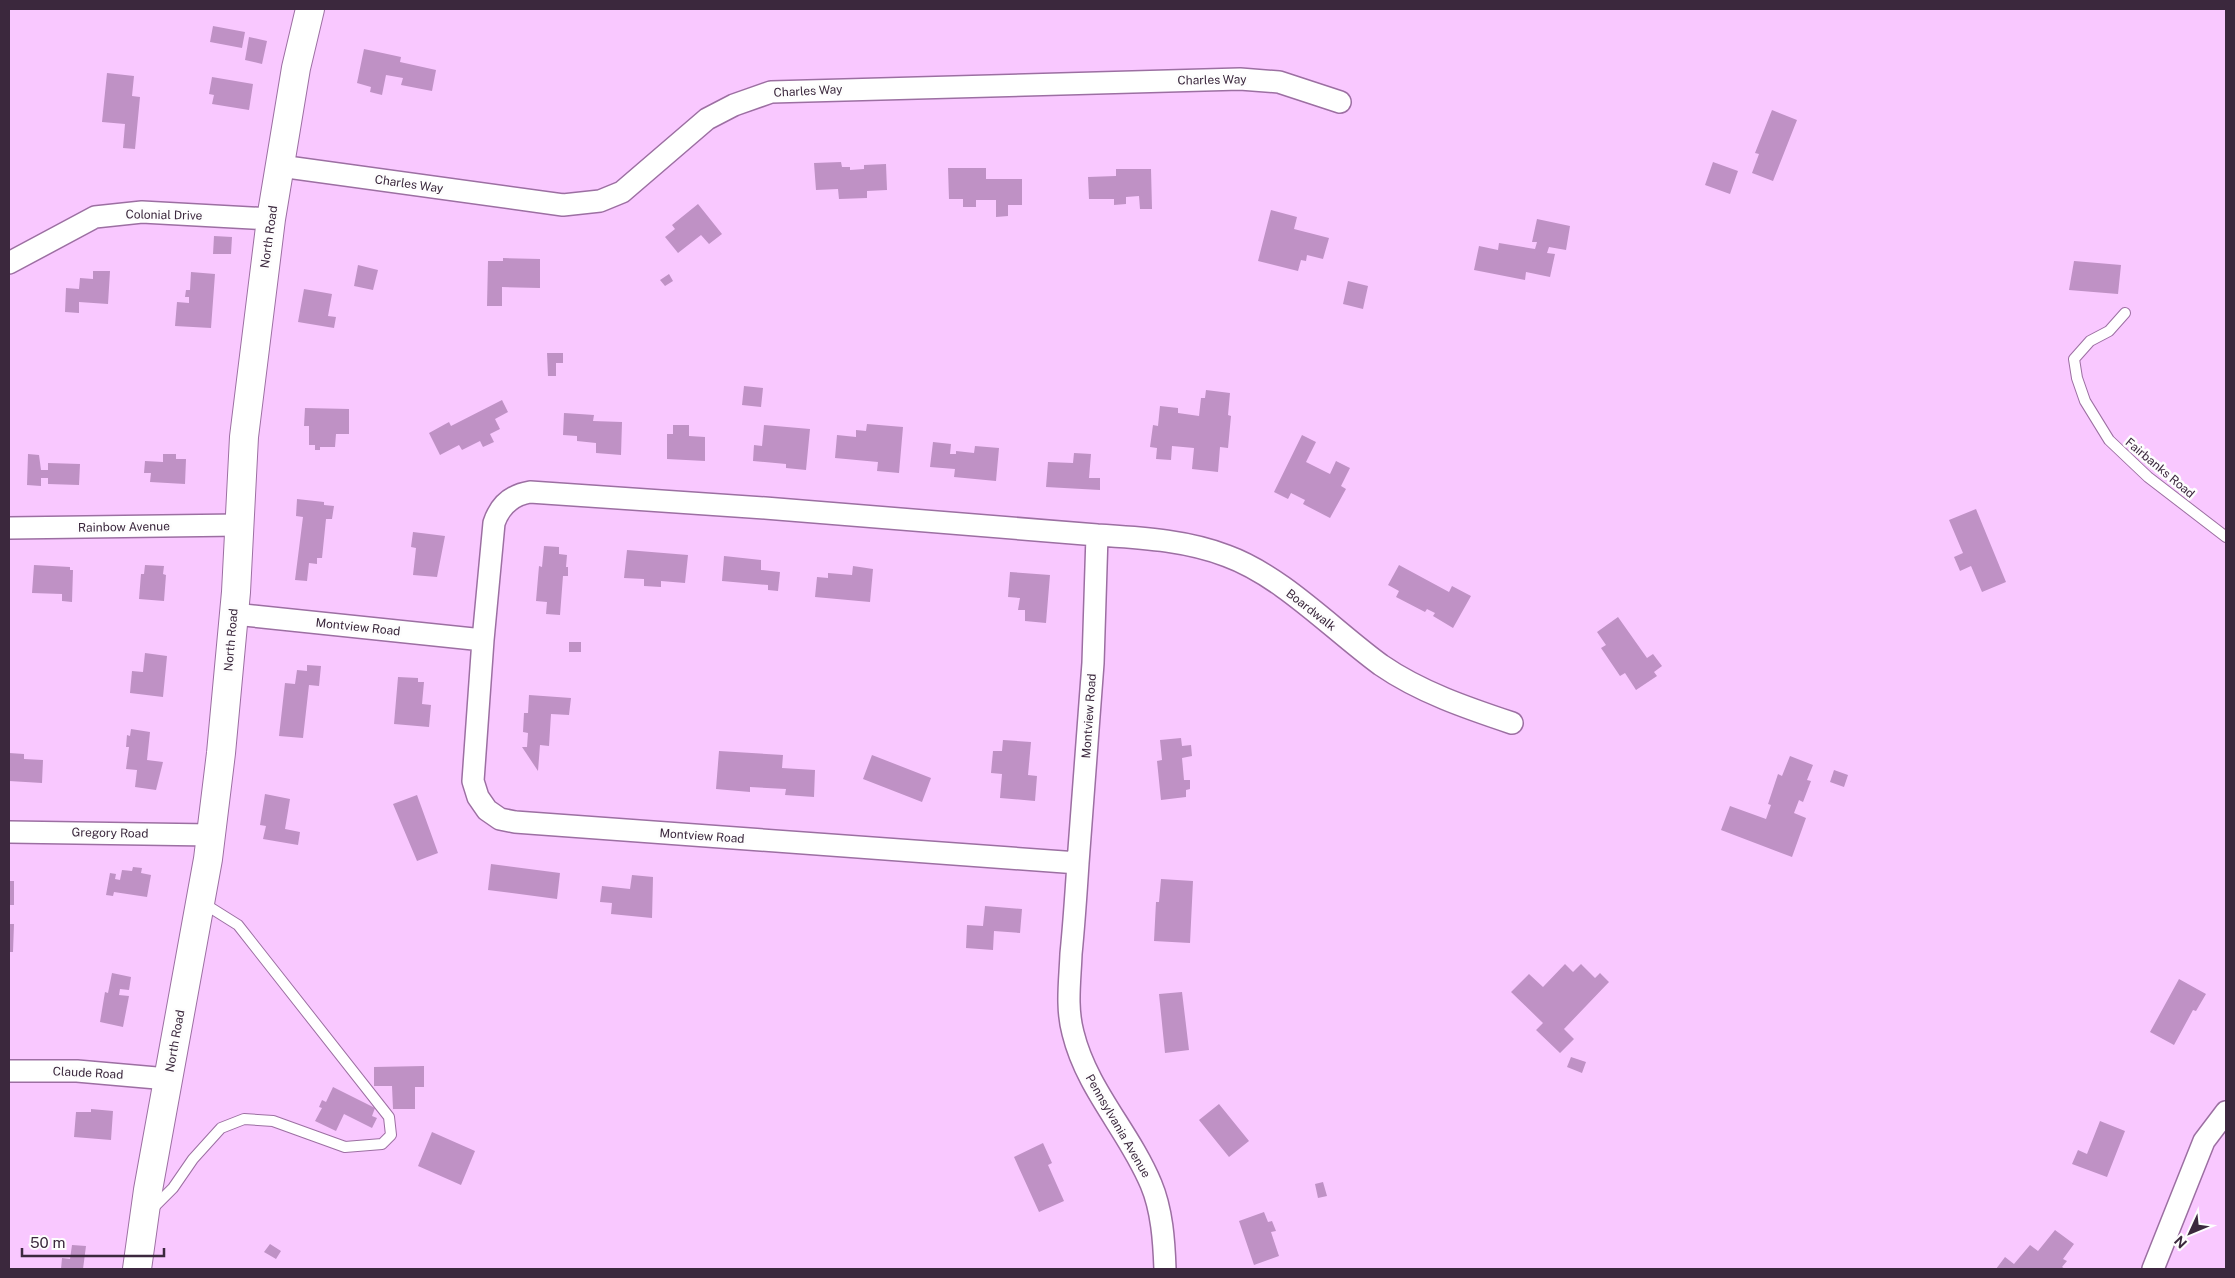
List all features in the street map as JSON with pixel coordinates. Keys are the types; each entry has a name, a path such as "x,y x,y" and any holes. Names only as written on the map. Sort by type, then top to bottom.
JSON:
{"main road":[{"name":"North Road","path":"137,1269 144,1217 211,835 234,614 244,437 271,219 296,68 310,9"}],"street":[{"name":"Charles Way","path":"280,166 563,205 600,201 622,192 712,116 743,101 771,92 1240,79 1278,82 1340,102"},
{"name":"Colonial Drive","path":"9,262 95,217 142,212 271,219"},
{"name":"Montview Road","path":"530,492 765,508 1097,535 1093,662 1078,863 516,822 500,818 482,804 473,781 494,523 498,511 507,501 518,495 530,492"},
{"name":"Rainbow Avenue","path":"9,528 239,524"},
{"name":"Boardwalk","path":"1097,535 1178,542 1227,556 1263,574 1376,661 1406,680 1452,701 1512,723"},
{"name":"Montview Road","path":"234,614 483,640"},
{"name":"Gregory Road","path":"9,832 211,835"},
{"name":"Pennsylvania Avenue","path":"1078,863 1068,999 1073,1033 1087,1073 1130,1143 1152,1185 1161,1223 1165,1269"},
{"name":"Claude Road","path":"9,1071 78,1071 168,1079"},
{"path":"2153,1269 2204,1141 2226,1112"}],"lane":[{"name":"Fairbanks Road","path":"2125,313 2108,331 2090,341 2074,359 2077,378 2085,401 2108,440 2148,477 2226,537"},
{"path":"144,1217 173,1188 193,1159 221,1128 244,1119 273,1121 345,1147 382,1144 391,1135 389,1117 238,925 200,901"}],"building":[{"path":"213,26 245,32 242,48 210,42"},
{"path":"249,37 267,41 262,64 245,60"},
{"path":"364,49 401,57 400,62 436,70 432,91 401,85 403,78 386,75 382,95 370,92 371,87 357,83"},
{"path":"107,73 134,76 132,96 140,97 135,149 123,148 125,124 102,122"},
{"path":"212,77 253,84 249,110 212,104 214,95 209,94"},
{"path":"1772,110 1797,120 1773,181 1752,173 1759,154 1755,153"},
{"path":"841,162 842,167 850,167 850,170 864,169 864,165 886,164 887,190 867,191 867,198 839,199 838,189 816,190 814,163"},
{"path":"1713,162 1738,171 1730,194 1705,185"},
{"path":"948,168 986,168 986,179 1022,179 1022,205 1008,205 1008,216 996,217 996,200 976,200 976,207 963,207 963,199 949,199"},
{"path":"1116,169 1151,169 1152,209 1140,209 1139,196 1126,197 1126,204 1114,205 1114,199 1089,199 1088,177 1116,176"},
{"path":"698,204 722,234 709,244 701,235 678,253 665,237 675,229 672,225"},
{"path":"1271,210 1297,217 1294,229 1329,238 1323,259 1307,255 1306,261 1301,260 1298,271 1258,261"},
{"path":"1537,219 1570,226 1566,250 1549,247 1547,253 1555,254 1550,277 1526,272 1525,280 1474,270 1479,246 1498,250 1499,243 1535,249 1537,242 1532,242"},
{"path":"214,236 232,237 231,254 213,254"},
{"path":"503,258 540,259 540,288 502,287 502,306 487,306 488,261 503,261"},
{"path":"2074,261 2121,265 2118,294 2069,290"},
{"path":"358,265 378,270 373,290 354,286"},
{"path":"93,271 110,271 108,304 79,302 79,313 65,312 66,288 79,289 80,278 93,279"},
{"path":"191,272 215,274 211,328 175,326 177,302 189,303 189,297 185,297 186,290 190,290"},
{"path":"669,274 673,281 665,286 660,280"},
{"path":"1348,281 1368,286 1363,309 1343,304"},
{"path":"304,289 332,294 328,316 336,317 334,328 298,322"},
{"path":"547,353 563,353 563,363 556,363 556,376 548,376"},
{"path":"744,386 763,388 761,407 742,405"},
{"path":"1206,390 1230,393 1228,415 1231,416 1228,448 1220,447 1218,472 1192,469 1194,448 1172,446 1171,460 1156,459 1157,448 1150,447 1153,425 1158,426 1160,406 1178,408 1178,413 1199,416 1201,398 1205,398"},
{"path":"502,400 508,412 495,419 500,429 490,434 494,442 483,447 480,441 462,450 459,445 440,455 429,433 449,422 451,426"},
{"path":"305,408 349,409 349,434 336,434 335,447 320,447 320,450 315,450 315,445 309,445 309,426 304,426"},
{"path":"564,413 594,415 593,421 622,422 621,455 596,453 596,443 577,441 577,436 563,435"},
{"path":"867,424 903,427 899,473 877,471 878,462 835,458 837,435 856,437 856,430 866,431"},
{"path":"673,425 689,425 689,436 705,437 705,461 667,459 667,434 673,434"},
{"path":"764,425 810,429 806,470 786,468 786,464 753,461 754,445 762,446"},
{"path":"1302,435 1316,442 1306,462 1330,474 1336,461 1350,468 1341,486 1346,489 1330,518 1303,504 1305,500 1291,493 1288,499 1274,492"},
{"path":"933,442 951,444 950,454 956,454 956,451 974,453 975,446 999,448 996,481 954,477 955,469 930,467"},
{"path":"1074,453 1091,454 1089,478 1100,478 1100,490 1046,487 1048,462 1073,463"},
{"path":"28,454 39,455 41,470 48,470 48,463 80,464 79,485 48,484 48,478 41,478 41,486 27,485"},
{"path":"163,454 176,454 176,459 186,459 185,484 150,482 151,473 144,473 145,461 163,462"},
{"path":"297,499 324,502 324,505 334,506 332,519 326,519 322,558 317,558 317,564 309,563 307,581 295,580 303,517 296,516"},
{"path":"1976,509 2006,582 1982,592 1971,566 1960,571 1954,557 1963,553 1949,520"},
{"path":"413,532 445,536 437,577 413,575 416,548 411,547"},
{"path":"544,546 559,547 559,554 567,555 566,567 568,567 568,576 563,576 560,615 546,614 547,602 536,601 539,566 542,567"},
{"path":"627,550 688,555 685,583 661,581 661,587 644,586 644,579 624,578"},
{"path":"724,556 761,560 761,570 780,572 778,591 768,590 768,585 722,581"},
{"path":"34,565 70,567 70,570 73,570 72,602 62,601 62,594 32,593"},
{"path":"145,565 164,566 163,574 166,575 164,601 139,599 141,574 144,574"},
{"path":"1399,565 1449,592 1452,586 1471,596 1453,628 1433,616 1435,613 1427,609 1425,612 1396,597 1399,591 1388,585"},
{"path":"853,566 873,569 870,602 815,597 817,577 828,578 828,573 852,575"},
{"path":"1010,572 1050,575 1046,623 1025,621 1025,610 1018,610 1020,598 1008,597"},
{"path":"1618,617 1647,658 1653,654 1662,666 1654,672 1657,676 1636,690 1625,673 1620,676 1601,648 1606,645 1597,632"},
{"path":"569,642 581,642 581,652 569,652"},
{"path":"145,653 167,656 163,697 130,693 132,671 143,672"},
{"path":"307,665 321,666 319,686 309,685 303,738 279,736 285,683 295,684 297,670 307,671"},
{"path":"398,677 418,678 418,682 424,682 422,704 431,705 429,727 394,724"},
{"path":"529,695 571,698 569,715 551,714 549,746 540,745 538,771 522,747 527,747 528,733 523,732 524,713 528,713"},
{"path":"131,729 150,732 147,760 163,762 156,790 135,787 137,770 126,769 129,747 126,747 127,735 130,736"},
{"path":"1181,738 1182,746 1191,745 1192,756 1182,758 1184,780 1190,780 1190,789 1186,790 1186,797 1161,800 1157,761 1162,760 1160,740"},
{"path":"1003,740 1031,742 1028,775 1037,776 1035,801 1000,798 1002,774 991,773 993,751 1002,751"},
{"path":"719,751 783,755 782,768 815,770 814,797 785,795 786,789 750,787 750,792 716,789"},
{"path":"9,753 24,754 24,759 43,760 42,783 9,781"},
{"path":"872,755 931,778 922,802 863,779"},
{"path":"1790,756 1813,765 1807,780 1811,781 1803,802 1799,800 1794,813 1806,818 1792,857 1721,830 1730,806 1766,819 1771,805 1768,804 1778,774 1782,776"},
{"path":"1834,770 1848,775 1844,787 1830,782"},
{"path":"265,794 290,799 285,829 300,832 298,845 263,839 266,826 260,825"},
{"path":"417,795 438,853 417,861 393,804"},
{"path":"491,864 560,873 557,899 488,890"},
{"path":"133,867 142,868 141,873 151,875 147,897 114,892 113,896 106,895 110,873 116,874 115,879 120,880 122,870 132,871"},
{"path":"632,875 653,877 652,918 611,914 612,903 600,902 602,886 630,889"},
{"path":"1161,879 1193,881 1190,943 1154,941 1156,902 1159,902"},
{"path":"9,881 14,881 14,905 9,905"},
{"path":"985,906 1022,909 1020,933 994,931 993,950 966,948 967,925 983,926"},
{"path":"9,924 14,924 13,952 9,952"},
{"path":"1565,964 1573,972 1581,964 1595,978 1600,973 1609,982 1564,1029 1574,1039 1560,1053 1536,1030 1543,1023 1511,992 1529,974 1543,987"},
{"path":"112,973 131,977 129,990 120,989 119,995 129,996 123,1027 100,1022 105,992 108,993"},
{"path":"2179,979 2206,994 2196,1011 2193,1010 2174,1045 2150,1032"},
{"path":"1182,992 1189,1050 1165,1053 1159,994"},
{"path":"1571,1057 1586,1062 1582,1073 1567,1067"},
{"path":"424,1066 424,1087 415,1087 415,1109 393,1109 392,1086 374,1086 374,1067"},
{"path":"333,1087 375,1108 372,1116 377,1118 372,1128 344,1114 336,1131 315,1121 322,1108 319,1107 322,1100 326,1102"},
{"path":"1219,1104 1249,1141 1229,1157 1199,1120"},
{"path":"91,1109 113,1111 111,1140 74,1137 76,1112 91,1112"},
{"path":"2100,1121 2125,1131 2107,1177 2072,1164 2078,1150 2087,1154"},
{"path":"432,1132 475,1151 461,1185 418,1166"},
{"path":"1043,1143 1052,1163 1048,1165 1064,1201 1039,1212 1014,1157"},
{"path":"1323,1182 1327,1196 1318,1198 1315,1184"},
{"path":"1264,1212 1268,1222 1272,1221 1276,1231 1271,1232 1279,1256 1254,1265 1239,1221"},
{"path":"2055,1230 2074,1244 2063,1259 2067,1261 2062,1267 2065,1269 1996,1269 2005,1257 2014,1264 2030,1245 2038,1251"},
{"path":"270,1244 281,1251 276,1259 264,1252"},
{"path":"72,1245 86,1246 83,1269 61,1269 62,1258 70,1259"}]}
